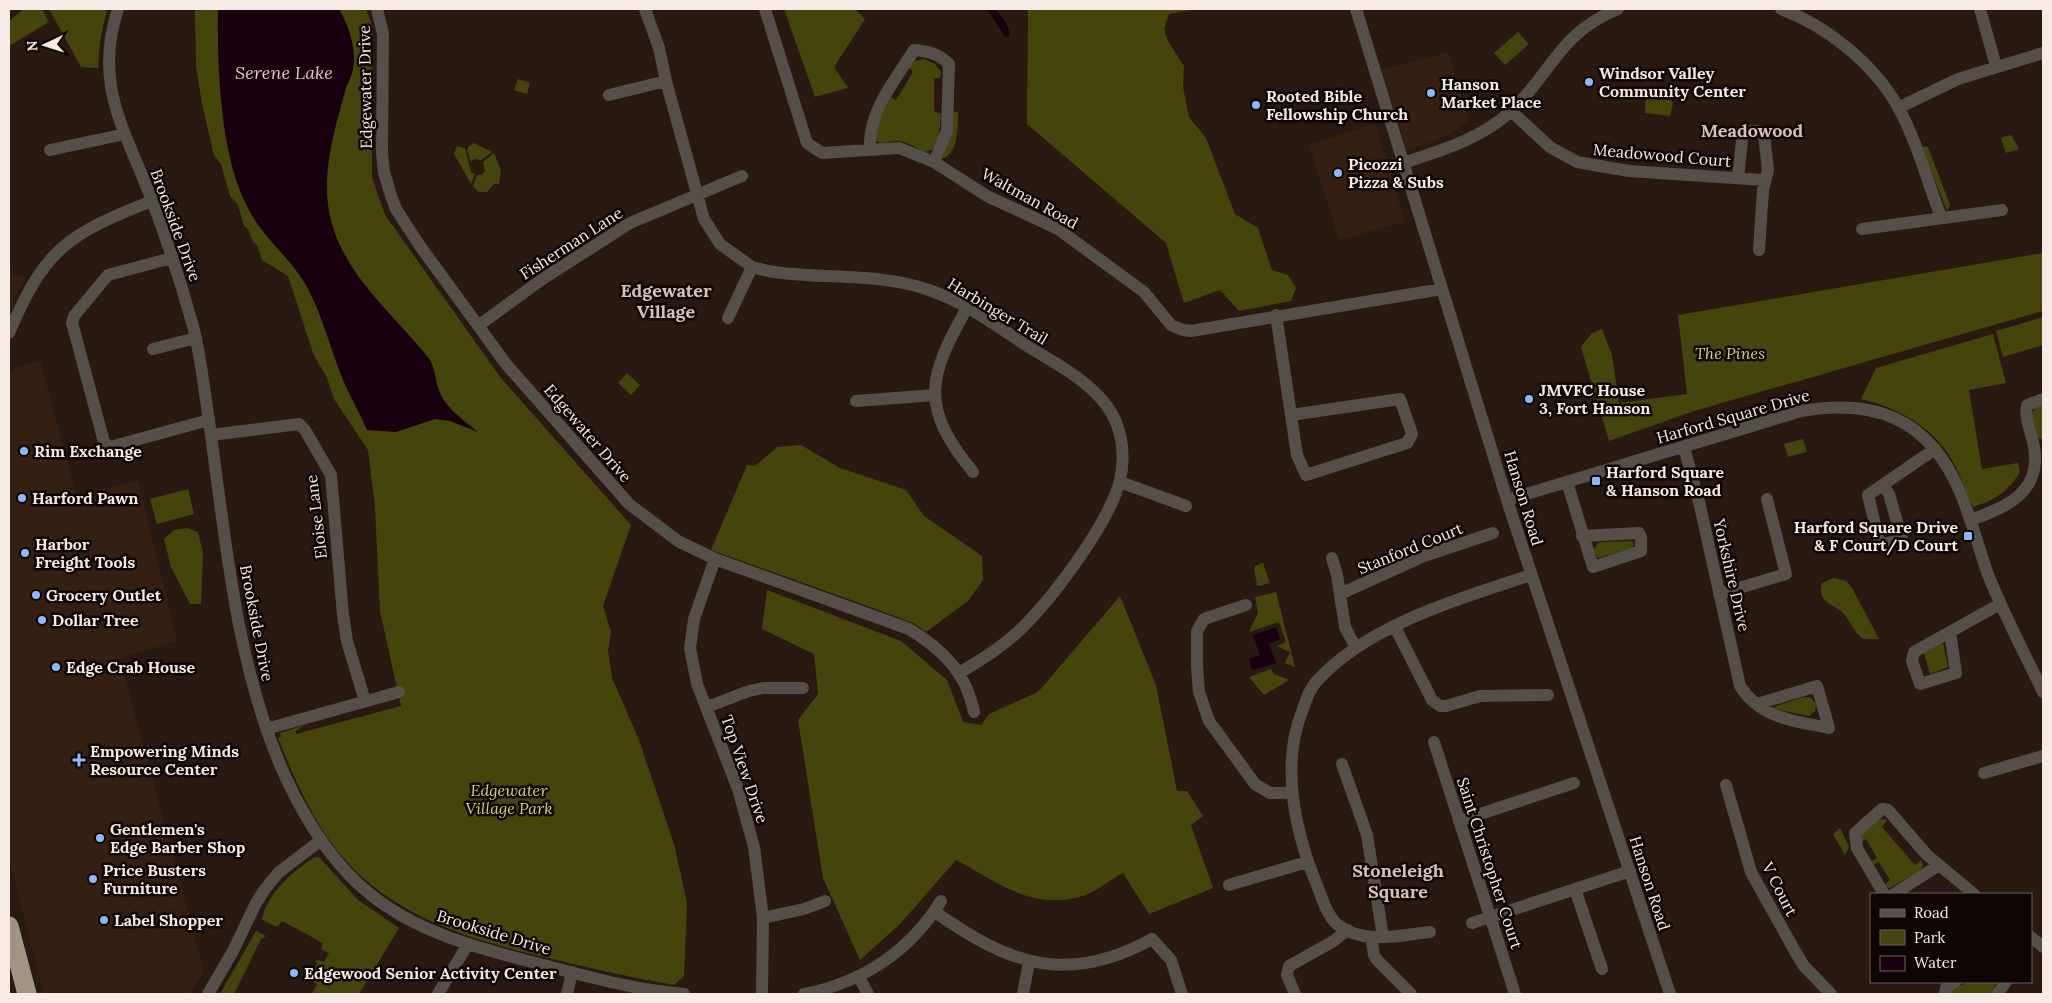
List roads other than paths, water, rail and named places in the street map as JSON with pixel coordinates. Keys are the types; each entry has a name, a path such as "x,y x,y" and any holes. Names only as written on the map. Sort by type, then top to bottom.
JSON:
{"highway":[{"path":"9,926 27,994"}],"street":[{"name":"Brookside Drive","path":"118,9 112,30 108,65 110,88 125,134 152,201 172,258 196,338 245,656 266,729 296,800 320,840 376,898 426,928 468,944 572,972 655,991 684,994"},
{"name":"Edgewater Drive","path":"377,9 383,34 382,152 384,172 391,196 408,228 506,364 629,504 678,541 715,559 909,629 938,647 959,673 971,700 974,712"},
{"name":"Harbinger Trail","path":"645,9 659,48 666,81 704,219 720,244 752,267 786,274 888,280 942,295 967,308 1082,382 1102,399 1112,414 1121,440 1123,456 1120,482 1106,513 1078,558 1022,628 996,650 959,673"},
{"name":"Waltman Road","path":"766,9 807,143 822,153 899,148 934,162 987,196 1058,229 1144,292 1171,326 1191,331 1276,315 1442,289"},
{"name":"Hanson Road","path":"1356,9 1507,500 1670,994"},
{"path":"1403,163 1472,139 1511,111 1575,34 1594,20 1618,9"},
{"path":"1780,9 1801,18 1839,42 1877,78 1898,108 1941,217"},
{"path":"1980,9 1996,66"},
{"path":"870,149 871,125 876,111 914,50 925,51 941,56 949,64 947,131 934,162"},
{"path":"1898,108 1937,87 1996,66 2043,53"},
{"path":"610,95 666,81"},
{"name":"Meadowood Court","path":"1511,111 1550,147 1577,162 1629,171 1764,180"},
{"name":"Meadowood Court","path":"1738,178 1743,131 1760,130 1764,134 1768,170 1764,180 1759,250"},
{"path":"50,150 125,134"},
{"name":"Fisherman Lane","path":"478,326 599,241 630,223 696,193 742,176"},
{"path":"9,333 26,294 49,260 63,245 93,226 152,201"},
{"path":"1862,229 2002,210"},
{"path":"172,258 108,275 74,316 72,323 104,442 110,447 208,420"},
{"path":"728,318 752,267"},
{"path":"967,308 940,357 934,395 944,430 952,446 973,472"},
{"path":"1276,315 1291,415 1297,455 1306,475 1407,442 1412,434 1400,399 1291,415"},
{"path":"153,349 196,338"},
{"path":"856,401 934,395"},
{"path":"1970,520 2007,506 2020,496 2034,469 2039,447 2026,410 2027,405 2043,399"},
{"name":"Harford Square Drive","path":"1507,500 1801,411 1835,406 1873,411 1901,420 1914,429 1935,449 1948,468 1960,492 2000,604 2043,692"},
{"name":"Eloise Lane","path":"211,435 299,424 306,430 329,470 343,615 349,648 364,701"},
{"name":"Yorkshire Drive","path":"1684,447 1700,506 1740,686 1757,704 1774,716 1830,728 1817,686 1757,704"},
{"path":"1883,485 1935,449"},
{"path":"1120,482 1186,506"},
{"path":"1567,482 1582,536 1593,567 1641,551 1642,548 1639,533 1582,536"},
{"path":"1719,594 1786,574 1767,499"},
{"name":"Stanford Court","path":"1340,594 1424,556 1493,533"},
{"name":"Stanford Court","path":"1332,558 1345,627 1356,648"},
{"name":"Top View Drive","path":"715,559 694,620 690,648 697,684 745,813 754,847 763,918 762,994"},
{"path":"1430,932 1377,937 1348,930 1337,925 1329,915 1307,862 1292,793 1292,761 1296,726 1309,692 1316,682 1356,648 1440,605 1531,575"},
{"path":"1950,632 2000,604"},
{"path":"1246,605 1204,619 1198,631 1198,692 1209,721 1255,784 1270,793 1292,793"},
{"path":"1395,627 1432,700 1440,706 1452,706 1480,696 1548,694"},
{"path":"707,707 763,688 803,688"},
{"path":"266,729 399,692"},
{"name":"Saint Christopher Court","path":"1434,742 1488,917 1515,994"},
{"path":"1984,773 2043,756"},
{"path":"1342,764 1367,834 1377,937 1374,955 1411,994"},
{"path":"1459,821 1574,783"},
{"name":"V Court","path":"1726,785 1751,872 1804,966 1831,994"},
{"path":"1883,893 1857,848 1855,833 1882,810 1888,810 1927,855 1973,893"},
{"path":"208,994 265,889 278,873 320,840"},
{"path":"1229,885 1307,862"},
{"path":"1896,893 1939,865"},
{"path":"1472,923 1630,871"},
{"path":"1575,889 1602,969"},
{"path":"763,918 804,909 826,901"},
{"path":"804,994 833,988 860,977 900,951 938,907 998,952 1029,962 1060,965 1090,963 1136,948 1152,939 1172,960 1182,994"},
{"path":"1295,994 1287,975 1289,966 1332,942 1348,930"},
{"path":"438,994 468,944"},
{"path":"1023,994 1029,962"},
{"path":"567,994 572,972"},
{"path":"860,977 868,994"},
{"path":"1945,994 1946,988 1954,983"},
{"path":"1997,994 2005,983"}],"water":[{"name":"Serene Lake","path":"218,9 339,9 351,38 354,62 331,146 328,169 329,209 335,234 359,277 427,356 434,370 439,390 448,406 478,432 450,421 435,419 396,432 367,430 344,382 310,293 296,271 263,232 249,210 239,189 226,139 222,112 218,58"},
{"path":"987,9 995,9 1006,24 1010,36 1005,37"},
{"path":"1276,627 1280,639 1269,644 1276,663 1252,670 1249,659 1260,655 1253,635"}],"place":[{"name":"Windsor Valley Community Center","path":"1589,82"},
{"name":"Hanson Market Place","path":"1431,93"},
{"name":"Rooted Bible Fellowship Church","path":"1256,105"},
{"name":"Picozzi Pizza & Subs","path":"1338,173"},
{"name":"JMVFC House 3, Fort Hanson","path":"1529,399"},
{"name":"Rim Exchange","path":"24,451"},
{"name":"Harford Square & Hanson Road","path":"1596,481"},
{"name":"Harford Pawn","path":"22,498"},
{"name":"Harford Square Drive & F Court/D Court","path":"1968,536"},
{"name":"Harbor Freight Tools","path":"25,553"},
{"name":"Grocery Outlet","path":"36,595"},
{"name":"Dollar Tree","path":"42,620"},
{"name":"Edge Crab House","path":"56,667"},
{"name":"Empowering Minds Resource Center","path":"79,760"},
{"name":"Gentlemen's Edge Barber Shop","path":"100,838"},
{"name":"Price Busters Furniture","path":"93,879"},
{"name":"Label Shopper","path":"104,920"},
{"name":"Edgewood Senior Activity Center","path":"294,973"}],"district":[{"name":"Meadowood","path":"1752,130"},
{"name":"Edgewater Village","path":"666,300"},
{"name":"Stoneleigh Square","path":"1398,880"}],"park label":[{"name":"The Pines","path":"1730,353"},
{"name":"Edgewater Village Park","path":"509,799"}]}
